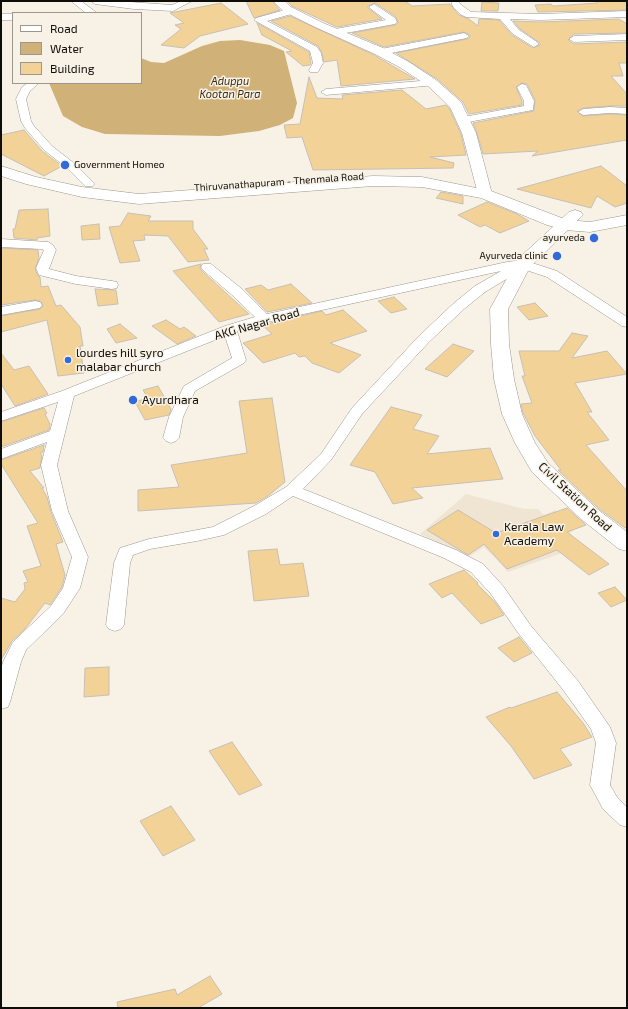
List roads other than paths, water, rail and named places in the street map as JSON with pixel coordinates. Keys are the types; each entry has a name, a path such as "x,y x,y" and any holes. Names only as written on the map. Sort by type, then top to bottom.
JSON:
{"main road":[{"name":"Thiruvanathapuram - Thenmala Road","path":"3,166 32,181 85,188 108,196 139,199 275,185 373,181 422,182 484,190"},
{"name":"Thiruvanathapuram - Thenmala Road","path":"275,185 312,178 402,175 456,180 484,190 553,222 627,210"},
{"path":"570,220 590,227 627,220"},
{"name":"Civil Station Road","path":"570,220 523,264 499,310 500,344 504,379 512,414 524,443 540,467 589,514 627,544"}],"street":[{"path":"75,1 91,12"},
{"path":"95,1 134,6 173,8 188,1"},
{"path":"279,1 292,11 381,52 405,65 432,83 456,105 469,133 484,190"},
{"path":"455,1 456,5 463,12 469,15 541,17 627,14"},
{"path":"335,32 392,22 392,20 374,7"},
{"path":"292,11 259,20 314,49 318,63 314,70"},
{"path":"503,16 516,32 534,44"},
{"path":"1,17 12,17"},
{"path":"381,52 464,36"},
{"path":"574,39 627,37"},
{"path":"326,92 432,83"},
{"path":"33,84 26,89 21,99 22,109 26,121 30,128 48,148 71,166 85,188"},
{"path":"463,120 529,108 529,101 522,87"},
{"path":"583,112 610,110 627,111"},
{"path":"1,243 44,245 50,250 42,268 44,272 76,280 112,285"},
{"path":"115,625 122,563 126,552 149,544 218,531 260,510 292,490 326,457 357,411 424,339 459,306 480,289 523,264 552,274 627,323"},
{"name":"AKG Nagar Road","path":"1,417 67,394 230,329 264,319 507,266 523,264"},
{"path":"207,267 237,292 264,319"},
{"path":"1,311 35,305"},
{"path":"172,438 176,417 189,389 239,360 230,329"},
{"path":"1,702 7,662 19,647 57,610 71,588 80,557 60,510 49,465 67,394"},
{"path":"1,454 56,434"},
{"path":"292,490 450,554 477,568 497,590 525,630 571,686 600,727 606,743 600,785 610,803 627,819"}],"water":[{"name":"Aduppu Kootan Para","path":"240,40 270,45 284,51 297,103 293,118 280,125 259,131 220,136 105,134 82,127 63,116 49,84 142,84 142,58 151,62 164,63 202,46 220,41"}],"place":[{"name":"Government Homeo","path":"65,165"},
{"name":"ayurveda","path":"594,238"},
{"name":"Ayurveda clinic","path":"557,256"},
{"name":"lourdes hill syro malabar church","path":"68,360"},
{"name":"Ayurdhara","path":"133,400"},
{"name":"Kerala Law Academy","path":"496,534"}]}
